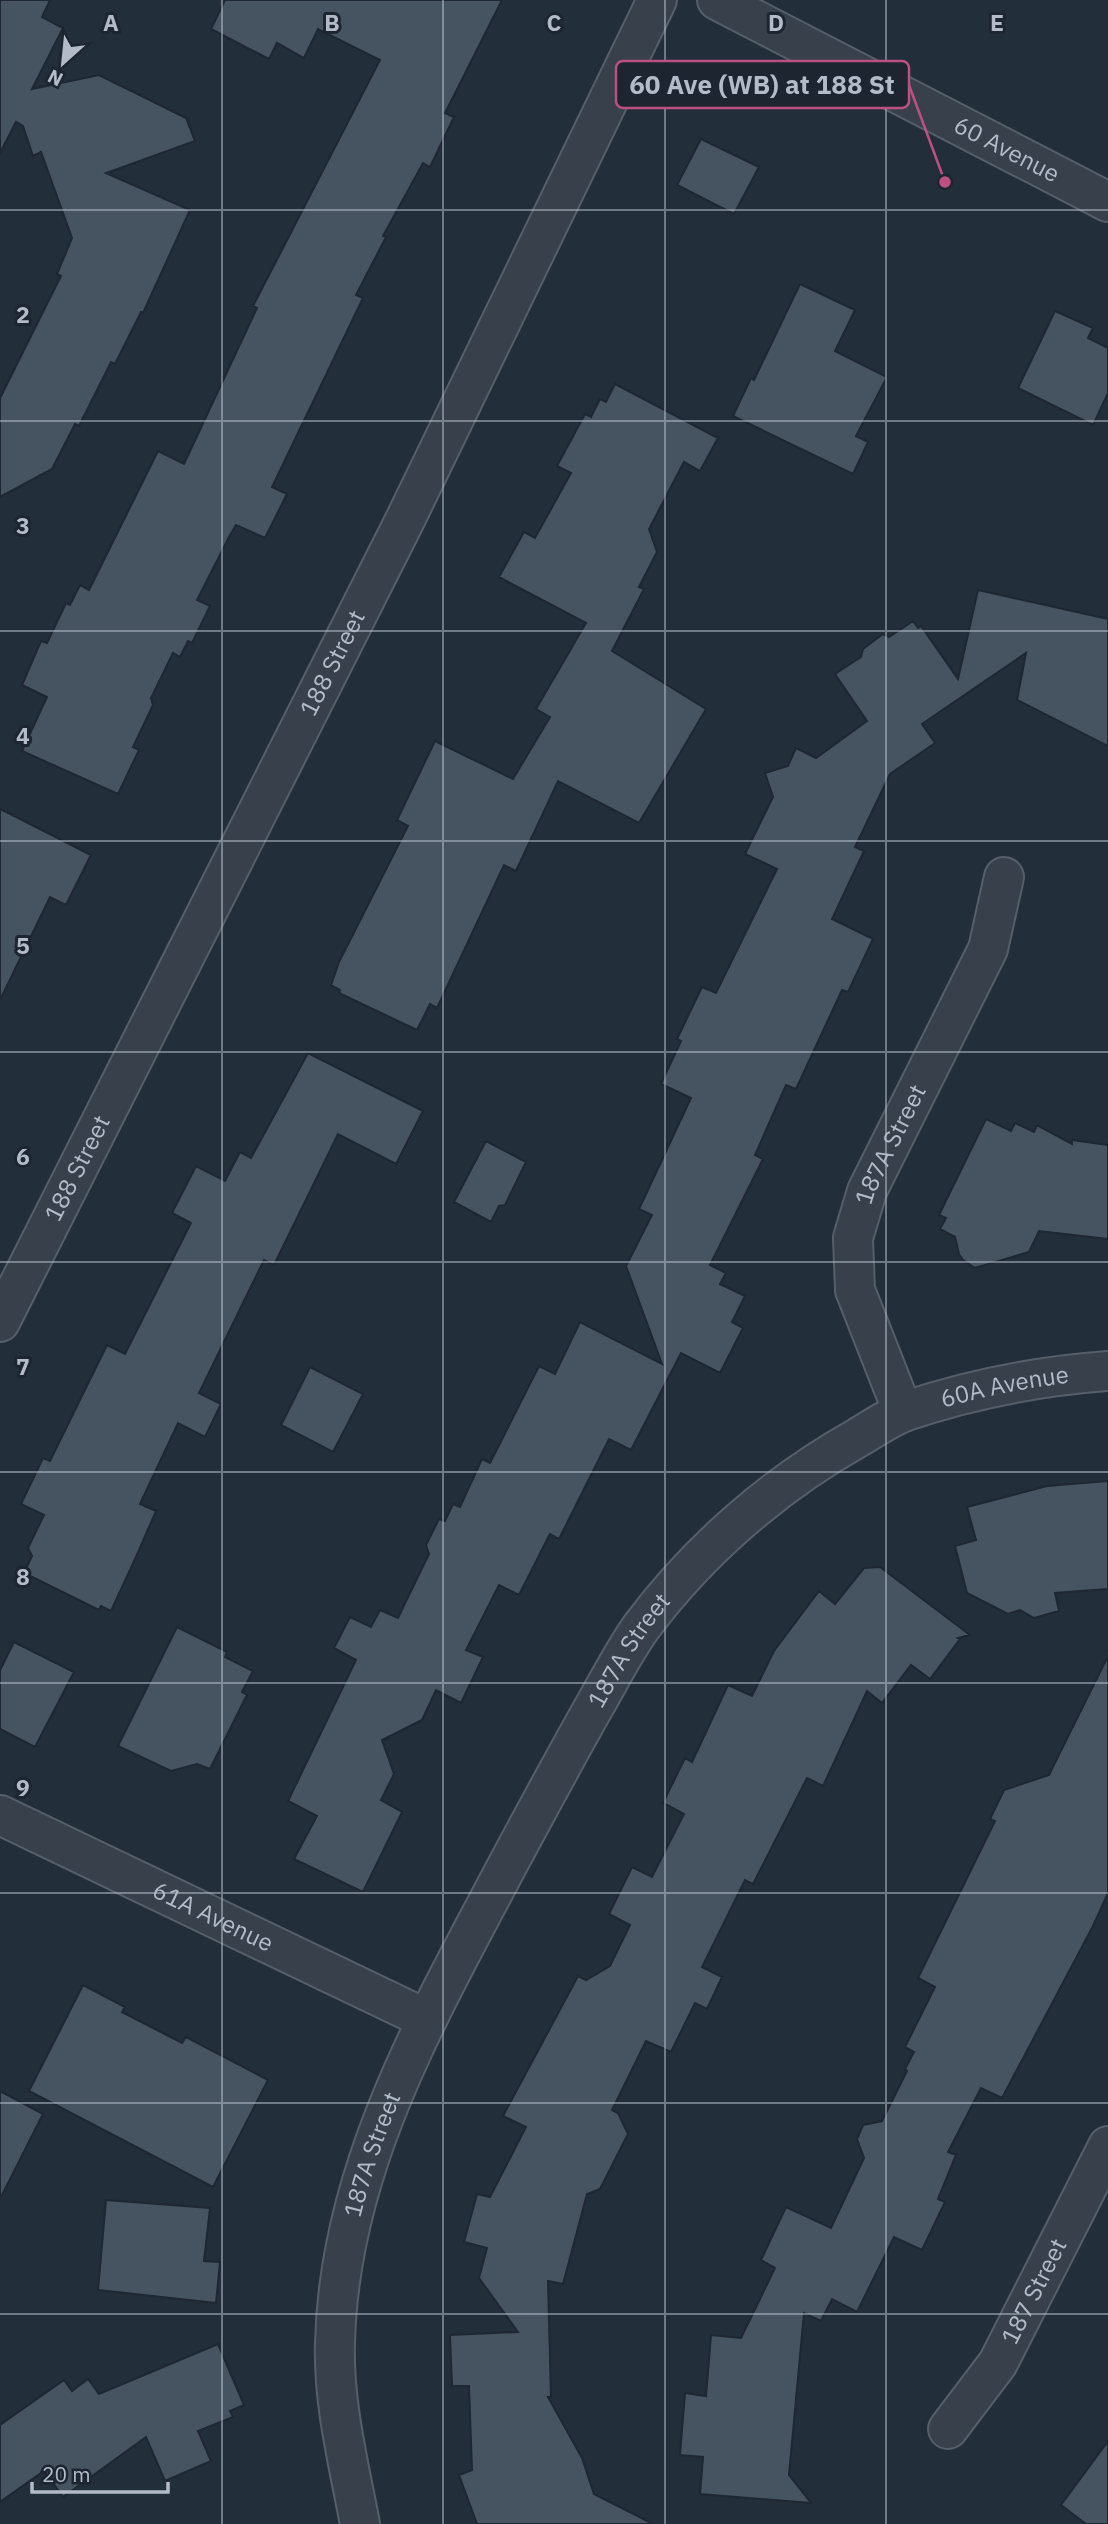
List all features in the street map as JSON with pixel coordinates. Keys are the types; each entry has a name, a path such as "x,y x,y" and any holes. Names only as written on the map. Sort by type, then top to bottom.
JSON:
{"street":[{"name":"188 Street","path":"0,1322 404,522 657,0"},
{"name":"60 Avenue","path":"717,0 1108,202"},
{"name":"187A Street","path":"360,2524 341,2427 335,2344 341,2269 355,2199 381,2121 426,2019 568,1753 640,1630 678,1581 723,1536 775,1492 837,1449 903,1412 855,1290 853,1238 867,1191 988,949 1004,877"},
{"name":"60A Avenue","path":"903,1412 1012,1382 1108,1371"},
{"name":"61A Avenue","path":"0,1815 426,2019"},
{"name":"187 Street","path":"948,2429 998,2363 1108,2146"}],"building":[{"path":"0,0 50,0 42,17 63,28 32,89 99,75 186,118 195,141 106,173 190,210 143,313 141,312 115,364 111,362 79,426 75,424 52,469 0,497 0,398 61,276 57,274 72,238 41,152 33,156 23,126 16,122 0,153"},
{"path":"225,0 502,0 445,113 454,117 430,167 423,163 383,236 386,237 356,295 363,298 272,487 287,494 265,538 236,525 229,537 197,600 210,606 192,643 188,641 180,657 173,653 151,698 153,705 133,747 139,750 118,794 22,751 47,697 22,685 41,641 47,643 66,603 70,605 80,585 89,590 158,451 184,464 257,308 253,306 380,60 318,29 304,58 277,43 269,59 211,29"},
{"path":"701,139 759,167 734,214 677,185"},
{"path":"800,284 855,310 835,351 887,377 856,436 868,442 853,474 733,416 751,378 754,380"},
{"path":"1055,311 1093,328 1088,338 1108,348 1108,393 1093,425 1018,388"},
{"path":"615,384 718,438 700,471 684,462 649,529 657,552 639,587 644,589 612,651 706,709 639,823 558,781 516,871 504,865 437,1008 430,1004 417,1030 339,993 340,990 331,985 339,962 408,826 397,820 435,741 513,779 550,717 536,709 586,623 499,577 524,532 535,538 571,473 557,466 585,414 591,417 600,399 606,402"},
{"path":"978,590 1108,619 1108,746 1017,700 1026,653 922,724 935,743 890,774 855,847 864,851 832,919 873,939 848,992 842,990 796,1089 786,1085 755,1155 763,1159 710,1265 726,1273 720,1284 745,1296 732,1322 743,1328 720,1373 681,1353 631,1450 609,1439 559,1539 550,1534 519,1595 499,1585 466,1650 483,1657 461,1703 436,1690 422,1720 382,1740 394,1774 381,1800 402,1812 363,1892 294,1859 317,1816 288,1801 356,1660 334,1648 350,1617 371,1627 380,1610 398,1618 429,1554 426,1545 439,1519 445,1521 453,1504 460,1507 482,1459 490,1463 539,1366 555,1374 580,1322 662,1364 626,1266 652,1215 639,1209 691,1098 661,1084 681,1041 677,1039 702,987 716,993 777,869 745,854 773,797 765,773 788,766 796,748 816,758 867,721 835,674 861,657 863,649 883,634 889,637 913,621 918,628 921,626 958,679"},
{"path":"0,809 91,855 66,905 50,897 0,1000"},
{"path":"308,1053 423,1111 396,1164 338,1134 274,1265 264,1260 199,1393 221,1404 205,1437 178,1423 140,1504 156,1511 111,1611 101,1606 99,1610 24,1573 32,1556 28,1548 44,1515 21,1504 43,1458 50,1461 107,1345 125,1354 191,1223 172,1213 196,1166 225,1181 240,1152 251,1158"},
{"path":"986,1119 1011,1131 1015,1123 1034,1132 1037,1125 1072,1144 1072,1140 1108,1145 1108,1239 1039,1231 1029,1252 975,1268 963,1260 955,1237 940,1229 946,1218 939,1215"},
{"path":"486,1141 526,1162 505,1205 499,1206 491,1222 454,1202"},
{"path":"310,1367 363,1394 333,1452 281,1425"},
{"path":"1108,1481 1108,1589 1055,1593 1059,1611 1034,1618 1020,1610 1008,1614 967,1593 955,1546 976,1540 967,1507 1047,1486"},
{"path":"880,1567 970,1635 958,1638 960,1639 930,1679 911,1665 882,1703 867,1691 823,1786 807,1778 753,1884 745,1880 702,1967 722,1977 707,2009 695,2003 671,2052 646,2041 612,2110 618,2113 628,2134 600,2189 587,2194 563,2284 548,2281 551,2397 548,2397 582,2458 594,2494 653,2524 477,2524 459,2475 472,2470 469,2386 452,2386 450,2335 518,2332 479,2278 487,2248 464,2242 477,2194 490,2197 526,2127 503,2116 578,1976 586,1980 610,1966 630,1925 609,1914 632,1867 652,1877 684,1814 663,1803 685,1758 692,1762 728,1685 752,1696 774,1651 819,1591 835,1604 864,1568"},
{"path":"177,1627 227,1652 225,1657 253,1671 242,1692 247,1695 210,1769 197,1764 171,1771 118,1746"},
{"path":"14,1642 74,1672 35,1747 0,1729 0,1670"},
{"path":"1108,1656 1108,1893 1093,1926 1002,2098 981,2088 948,2152 956,2155 938,2199 945,2202 922,2250 894,2237 857,2312 832,2299 821,2321 804,2313 789,2475 811,2503 700,2494 703,2457 680,2455 685,2393 706,2396 711,2335 741,2338 775,2268 761,2260 786,2207 831,2228 864,2158 857,2139 863,2125 882,2121 907,2071 905,2069 914,2052 905,2047 935,1987 918,1978 995,1821 990,1819 1004,1790 1049,1775"},
{"path":"83,1985 125,2007 122,2012 182,2043 186,2037 268,2080 213,2187 29,2091"},
{"path":"0,2091 43,2114 0,2199"},
{"path":"106,2200 210,2208 204,2261 220,2262 216,2303 98,2290"},
{"path":"218,2344 244,2405 230,2411 233,2417 198,2431 211,2461 165,2481 146,2437 63,2497 44,2471 0,2502 0,2425 64,2380 72,2391 88,2379 99,2394"},
{"path":"1108,2441 1108,2524 1086,2524 1061,2505"}],"place":[{"name":"60 Ave (WB) at 188 St","path":"945,182"}]}
